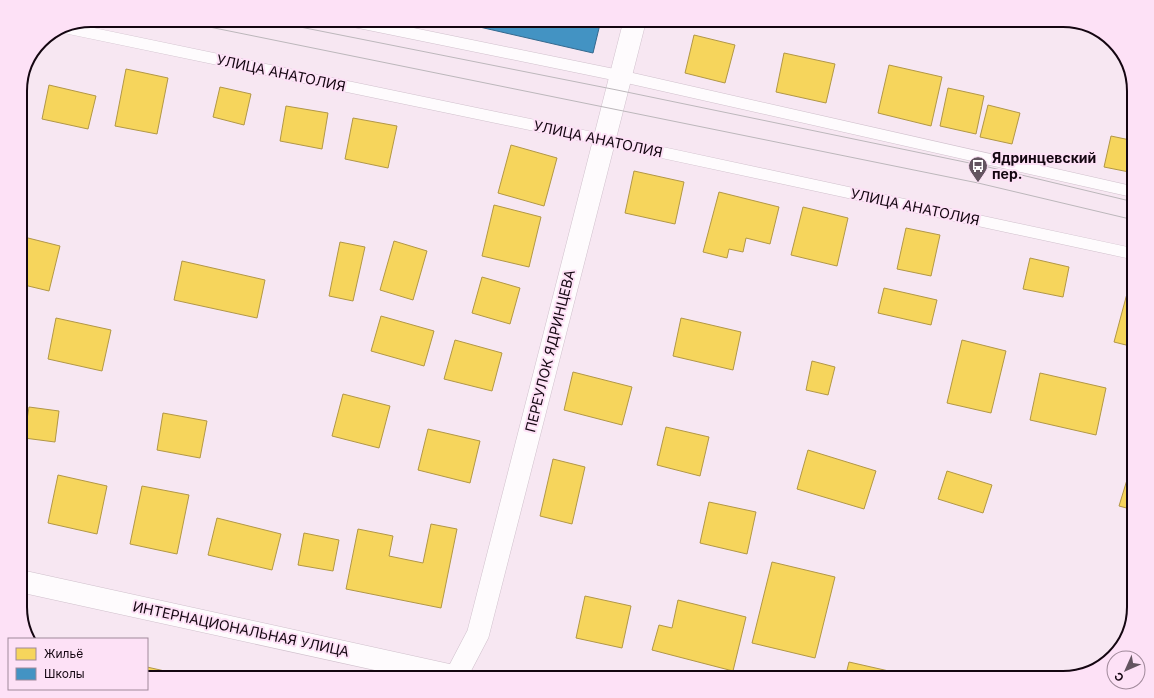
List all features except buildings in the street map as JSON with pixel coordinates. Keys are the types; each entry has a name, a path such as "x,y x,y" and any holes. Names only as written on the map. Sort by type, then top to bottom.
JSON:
{"street":[{"name":"ПЕРЕУЛОК ЯДРИНЦЕВА","path":"461,671 478,634 633,27"},
{"name":"ИНТЕРНАЦИОНАЛЬНАЯ УЛИЦА","path":"27,583 426,671"}],"lane":[{"path":"381,27 620,76 1127,190"},
{"name":"УЛИЦА АНАТОЛИЯ","path":"74,30 604,140 1127,252"}],"tram line":[{"path":"209,27 978,183 1127,218"},
{"path":"300,27 617,90 984,166 1127,200"}],"place":[{"name":"Ядринцевский пер.","path":"978,183"}]}
